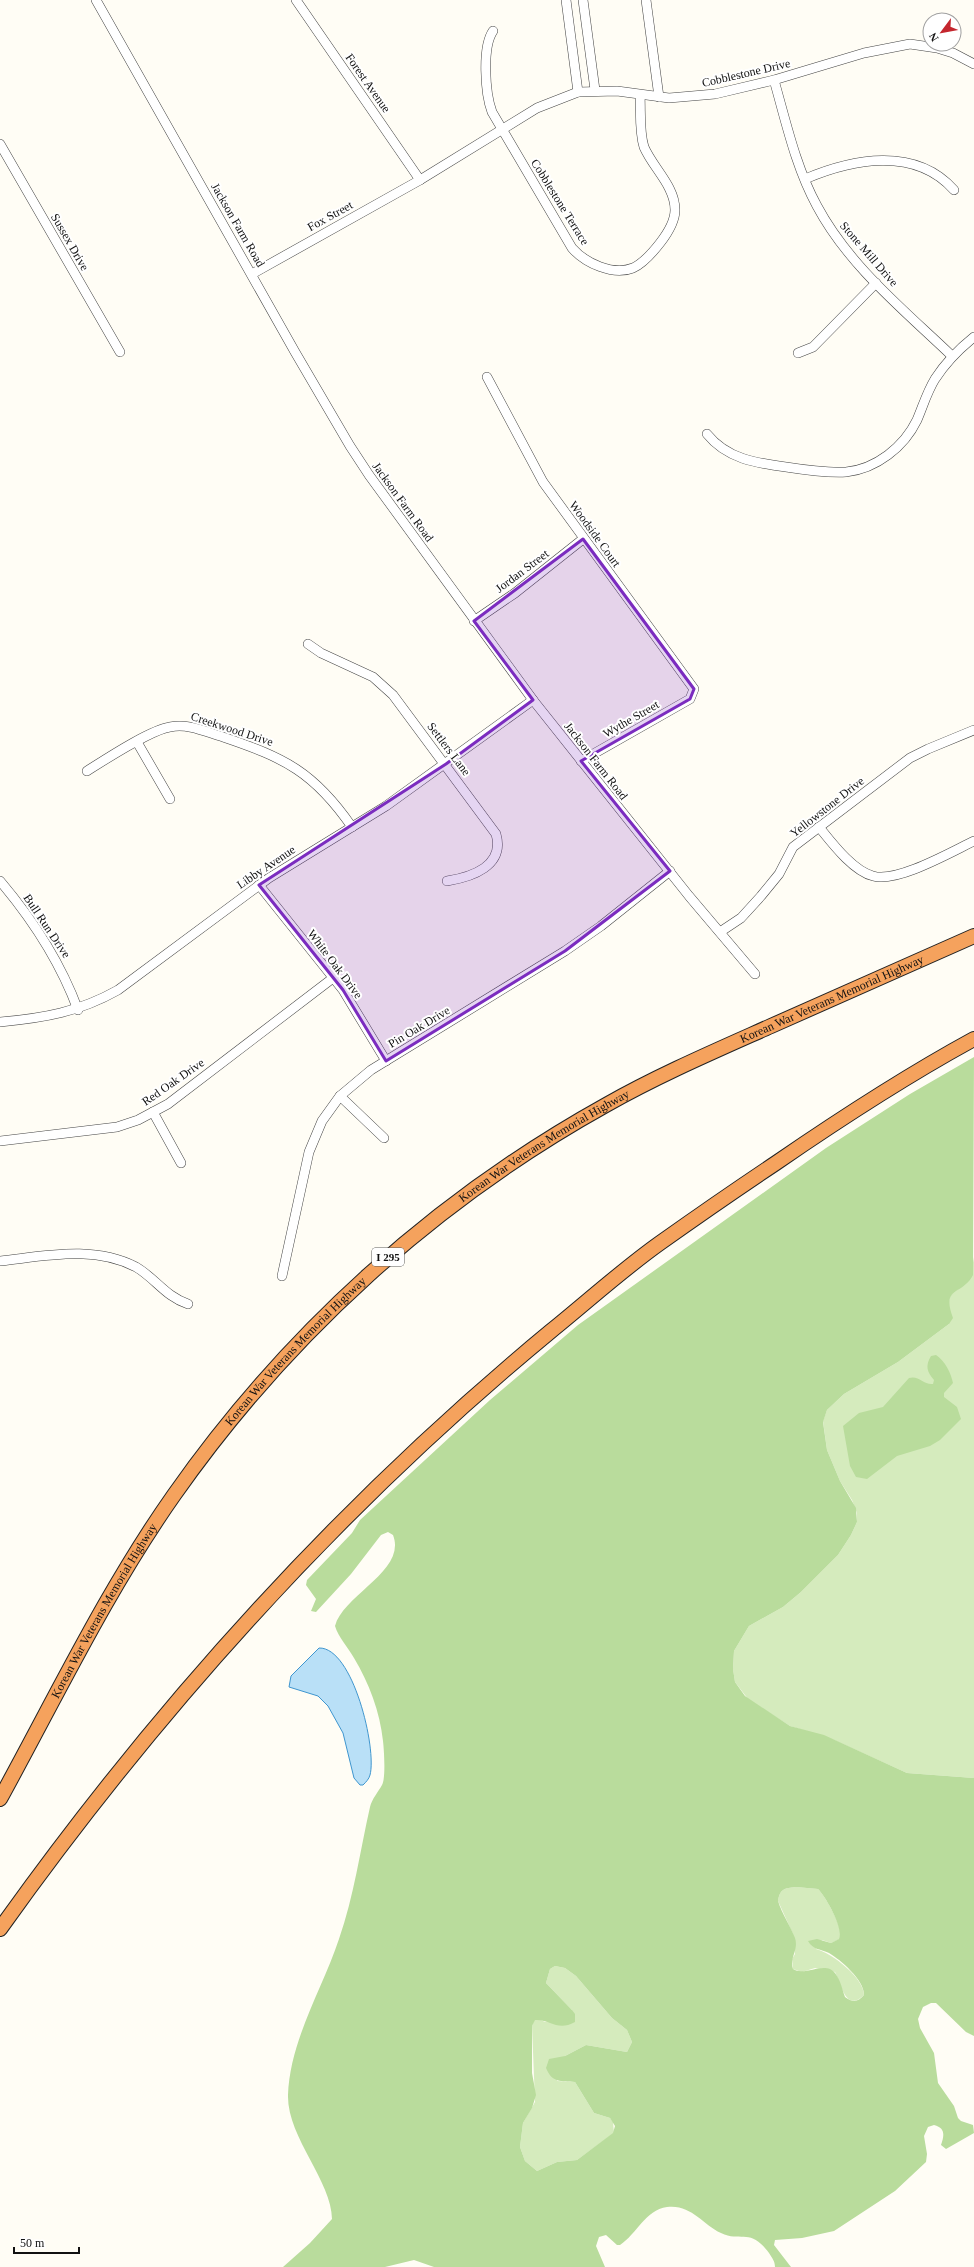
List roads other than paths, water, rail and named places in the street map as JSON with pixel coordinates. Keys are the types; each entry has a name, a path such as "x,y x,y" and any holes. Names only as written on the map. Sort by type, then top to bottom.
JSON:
{"highway":[{"name":"Korean War Veterans Memorial Highway","path":"0,1799 123,1574 176,1492 214,1441 285,1358 330,1311 385,1260 483,1182 529,1151 608,1104 709,1054 974,936"},
{"path":"0,1929 72,1830 183,1691 306,1557 364,1499 453,1415 520,1357 659,1244 822,1132 974,1039"}],"street":[{"name":"Jackson Farm Road","path":"96,0 350,446 474,621 533,700 670,871 755,974"},
{"name":"Forest Avenue","path":"296,0 420,180"},
{"path":"566,0 578,92"},
{"path":"583,0 595,90"},
{"path":"646,0 659,97"},
{"name":"Cobblestone Terrace","path":"493,31 486,47 488,102 501,129 572,248 581,258 604,267 616,269 633,268 652,254 667,235 675,210 671,193 645,147 641,134 640,95"},
{"name":"Cobblestone Drive","path":"420,180 501,129 546,103 578,92 595,90 659,97 715,94 774,80 864,54 910,44 937,48 953,53 974,64"},
{"name":"Stone Mill Drive","path":"774,80 805,179 826,222 842,245 876,283 952,356"},
{"name":"Sussex Drive","path":"0,144 120,352"},
{"path":"805,179 830,168 852,163 885,160 915,165 930,171 939,176 954,190"},
{"name":"Fox Street","path":"252,274 420,180"},
{"path":"798,353 813,346 876,283"},
{"path":"707,434 731,454 760,464 832,472 862,468 887,456 902,442 916,421 936,378 952,356 974,336"},
{"name":"Woodside Court","path":"487,377 532,463 583,539 693,686 694,692 692,696"},
{"name":"Jordan Street","path":"474,621 515,593 583,539"},
{"name":"Settlers Lane","path":"308,644 321,653 368,674 393,695 446,764 496,834 498,846 494,859 482,871 461,879 447,881"},
{"name":"Wythe Street","path":"581,761 692,696"},
{"name":"Libby Avenue","path":"0,1022 33,1019 78,1010 96,1002 140,976 259,885 352,827 446,764 533,700"},
{"name":"Creekwood Drive","path":"87,771 168,727 192,727 280,758 316,782 329,796 352,827"},
{"name":"Yellowstone Drive","path":"720,932 741,918 779,874 793,847 910,758 928,748 974,730"},
{"path":"138,742 170,799"},
{"path":"819,827 852,864 873,876 895,877 974,841"},
{"name":"Pin Oak Drive","path":"282,1276 287,1246 309,1152 322,1121 340,1096 354,1082 386,1061 565,951 601,926 670,871"},
{"name":"Bull Run Drive","path":"0,881 49,946 61,967 78,1010"},
{"name":"White Oak Drive","path":"259,885 333,978 386,1061"},
{"name":"Red Oak Drive","path":"0,1141 117,1127 153,1112 168,1104 333,978"},
{"path":"340,1096 384,1138"},
{"path":"153,1112 181,1163"},
{"path":"0,1261 73,1253 106,1256 137,1268 172,1297 188,1304"}],"water":[{"path":"319,1648 331,1652 342,1664 352,1681 360,1701 370,1744 371,1762 370,1776 363,1785 360,1785 354,1778 343,1733 328,1706 318,1696 289,1687 291,1676"}]}
